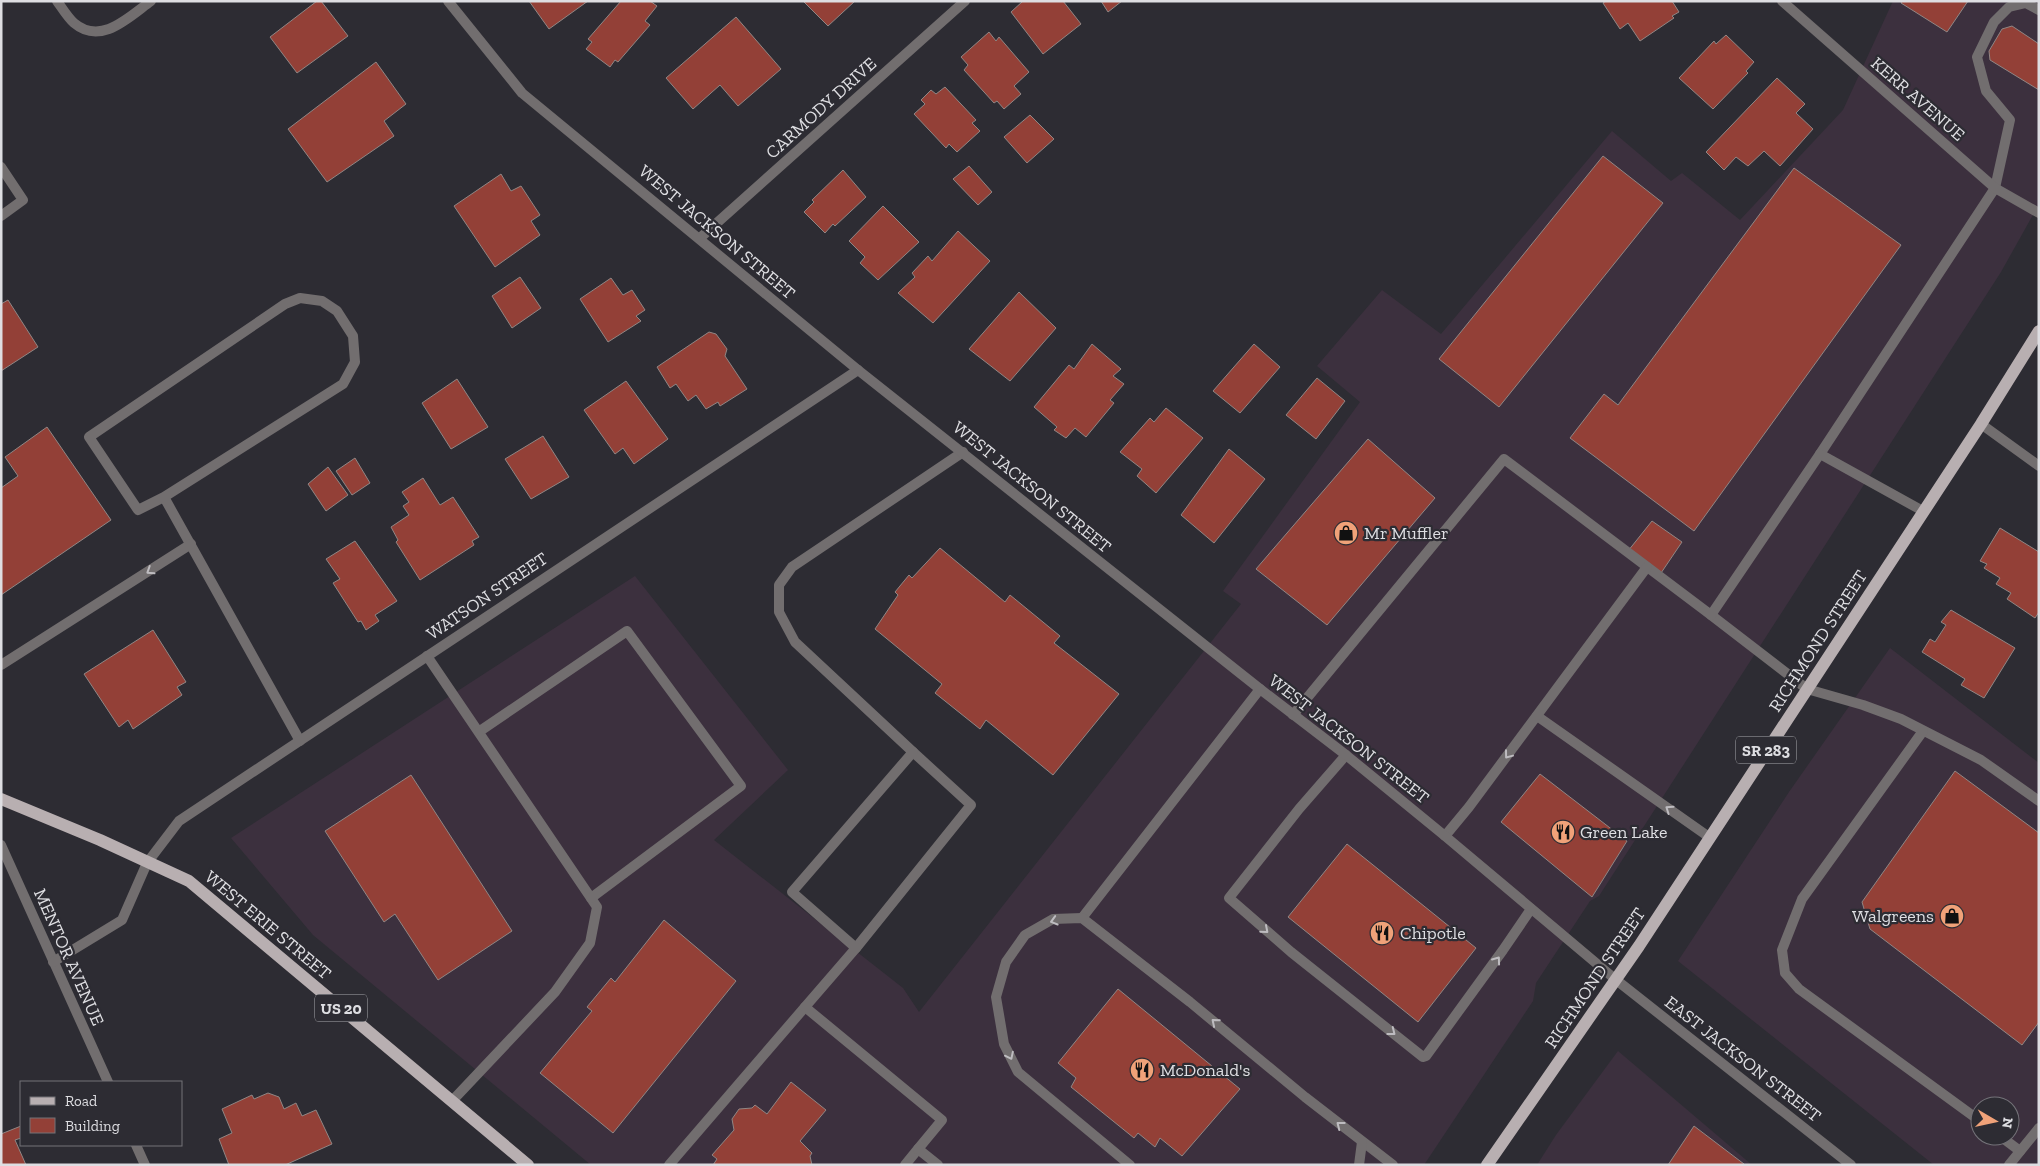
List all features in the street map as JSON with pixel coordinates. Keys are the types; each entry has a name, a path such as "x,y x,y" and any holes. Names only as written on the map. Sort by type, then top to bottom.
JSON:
{"main road":[{"name":"RICHMOND STREET","path":"1487,1165 1639,946 2038,335"},
{"name":"WEST ERIE STREET","path":"1,799 100,840 189,881 528,1165"}],"street":[{"path":"57,1 75,24 93,32 111,30 151,1"},
{"name":"WEST JACKSON STREET","path":"448,1 522,93 858,370 1346,755 1615,979"},
{"name":"CARMODY DRIVE","path":"700,238 965,1"},
{"name":"KERR AVENUE","path":"1782,1 1994,188 2039,213"},
{"path":"1711,615 1820,454 1994,188 2010,120 1986,91 1977,57 1994,22 2009,7 2026,3 2039,10"},
{"path":"1,167 22,200 1,216"},
{"path":"300,298 322,301 337,311 353,336 355,362 343,384 164,497 138,510 89,437 285,304 300,298"},
{"name":"WATSON STREET","path":"53,962 122,920 147,863 179,822 858,370"},
{"path":"1981,424 2039,466"},
{"path":"669,1165 856,948 971,805 795,642 779,612 778,586 792,567 962,452"},
{"path":"1820,454 1924,511"},
{"path":"1293,715 1504,459 1807,689 1863,705 1901,720 1981,760 2039,801"},
{"path":"164,497 300,741"},
{"path":"1,665 191,544"},
{"path":"1445,836 1537,716 1647,567"},
{"path":"480,731 627,631 741,786 591,898"},
{"path":"427,656 480,731 597,907 590,943 555,992 452,1101"},
{"path":"1082,918 1260,689"},
{"path":"1537,716 1709,837"},
{"path":"1923,731 1802,899 1782,950 1785,973 1800,990 1970,1114"},
{"path":"856,948 792,892 913,752"},
{"path":"1346,755 1299,809 1229,898 1291,952 1423,1057 1426,1056 1492,965 1531,908"},
{"name":"MENTOR AVENUE","path":"1,845 108,1081"},
{"path":"1130,1165 1018,1072 1004,1044 996,997 1006,962 1025,935 1053,919 1082,918 1393,1165"},
{"name":"EAST JACKSON STREET","path":"1615,979 1851,1165"},
{"path":"805,1007 942,1120 905,1165"},
{"path":"2009,1165 2039,1128"},
{"path":"1359,1165 1362,1142"},
{"path":"136,1146 145,1165"},
{"path":"2013,1146 2020,1151"},
{"path":"918,1149 938,1165"}],"shaded area":[{"path":"1893,1 2039,1 2039,204 2001,272 1599,896 1590,901 1536,983 1533,1001 1424,1165 591,1165 313,935 231,838 635,576 788,770 714,840 903,988 919,1012 1241,604 1223,591 1360,402 1317,366 1382,290 1441,334 1612,131 1671,181 1682,173 1740,220 1843,110"},
{"path":"1890,648 2039,763 2039,1165 1934,1165 1678,961 1789,792"},
{"path":"1618,1051 1752,1165 1537,1165 1556,1135"}],"building":[{"path":"317,1 321,1 348,36 297,73 270,37"},
{"path":"529,1 588,1 549,29"},
{"path":"621,1 650,1 657,6 645,21 650,25 618,62 615,60 610,67 586,49 592,42 588,39"},
{"path":"803,1 855,1 828,26"},
{"path":"1023,1 1063,1 1081,24 1043,54 1011,12"},
{"path":"1101,1 1122,1 1108,12"},
{"path":"1606,1 1672,1 1679,12 1672,16 1674,18 1640,41 1628,23 1620,29 1603,3"},
{"path":"1902,1 1968,1 1947,32 1901,3"},
{"path":"736,17 781,69 738,106 720,85 693,109 666,78"},
{"path":"2012,26 2039,44 2039,90 1990,60 1989,51 2002,29"},
{"path":"989,32 996,41 999,37 1029,72 1014,86 1021,94 1004,109 997,101 994,103 964,70 968,65 961,57"},
{"path":"1726,35 1754,62 1746,71 1748,73 1713,109 1679,78 1714,41 1716,44"},
{"path":"376,62 406,104 384,121 394,136 327,182 288,129"},
{"path":"1777,78 1805,104 1796,113 1813,129 1780,166 1764,151 1748,166 1736,157 1724,170 1706,152"},
{"path":"945,87 976,120 972,123 980,131 957,152 949,144 946,148 914,114 925,104 921,100 931,90 936,94"},
{"path":"1030,115 1054,139 1027,163 1004,137"},
{"path":"1603,156 1663,203 1499,407 1439,359"},
{"path":"969,166 992,192 978,205 953,179"},
{"path":"1794,168 1901,245 1694,531 1570,438 1604,394 1618,405"},
{"path":"843,170 866,197 825,233 804,212 814,202 812,200"},
{"path":"501,174 511,191 521,186 540,215 531,221 540,235 495,267 454,206"},
{"path":"883,206 919,242 878,280 860,263 865,257 849,241"},
{"path":"958,231 990,261 933,323 898,293 915,277 912,273 928,256 932,261"},
{"path":"520,277 541,308 512,328 492,296"},
{"path":"611,278 623,295 632,290 645,310 636,316 641,321 608,342 580,299"},
{"path":"1019,292 1056,328 1010,381 969,349"},
{"path":"8,300 38,347 1,371 1,304"},
{"path":"709,332 716,334 727,349 725,356 747,389 720,406 718,402 706,409 696,395 688,401 676,384 670,388 657,367"},
{"path":"1092,344 1121,369 1113,376 1124,384 1110,400 1114,403 1086,437 1075,428 1066,438 1054,430 1057,427 1034,407 1069,365 1074,369"},
{"path":"1254,344 1280,367 1240,413 1213,391"},
{"path":"1317,378 1345,401 1316,439 1286,415"},
{"path":"457,379 488,427 451,449 422,403"},
{"path":"626,381 668,439 634,464 623,448 615,454 584,410"},
{"path":"1166,408 1203,438 1156,493 1137,476 1142,469 1120,452 1150,418 1154,422"},
{"path":"47,427 111,520 1,595 1,488 18,476 5,457"},
{"path":"543,436 569,477 531,499 505,459"},
{"name":"Mr Muffler","path":"1368,439 1435,498 1327,625 1256,569"},
{"path":"1229,449 1265,479 1214,543 1181,515"},
{"path":"355,458 370,483 352,495 336,471"},
{"path":"328,467 348,495 326,511 308,484"},
{"path":"423,478 440,505 453,497 479,537 472,541 474,545 420,580 396,542 398,540 391,527 409,515 403,506 409,502 402,492"},
{"path":"1652,521 1682,542 1661,573 1628,551"},
{"path":"2000,528 2039,552 2039,612 2035,618 2007,599 2011,593 1996,584 2000,578 1984,568 1987,564 1980,561"},
{"path":"355,541 397,601 375,615 379,621 366,630 361,621 358,622 333,583 340,579 326,559"},
{"path":"940,548 1005,602 1010,595 1060,636 1054,643 1119,694 1053,775 986,720 980,729 935,693 942,684 875,629 898,595 895,592 909,575 912,578"},
{"path":"1951,610 2015,648 1984,698 1961,685 1965,679 1922,652 1930,639 1935,642 1946,625 1941,622"},
{"path":"153,630 186,682 177,687 182,695 133,729 128,720 119,727 84,674"},
{"name":"Walgreens","path":"1955,771 2039,833 2039,1022 2022,1045 1870,929 1862,902"},
{"name":"Green Lake","path":"1540,774 1627,841 1592,897 1501,822"},
{"path":"411,775 512,931 438,980 395,914 384,922 325,831"},
{"name":"Chipotle","path":"1347,844 1476,948 1418,1022 1288,917"},
{"path":"664,920 736,981 613,1133 540,1073 592,1011 587,1007 611,978 615,982"},
{"name":"McDonald's","path":"1118,989 1240,1089 1182,1156 1160,1138 1155,1147 1138,1133 1134,1138 1071,1087 1076,1078 1058,1063"},
{"path":"791,1082 826,1110 800,1141 812,1153 810,1156 812,1165 713,1165 717,1159 712,1155 734,1130 732,1119 739,1109 752,1108 755,1105 767,1114"},
{"path":"268,1093 279,1097 284,1109 296,1103 302,1116 316,1110 332,1144 285,1165 229,1165 219,1139 232,1133 222,1109 252,1095 254,1099"},
{"path":"20,1126 20,1138 15,1140 26,1165 1,1165 1,1134"},
{"path":"1694,1126 1744,1164 1744,1165 1668,1165"}],"place":[{"name":"Mr Muffler","path":"1346,533"},
{"name":"Green Lake","path":"1563,832"},
{"name":"Walgreens","path":"1952,916"},
{"name":"Chipotle","path":"1382,933"},
{"name":"McDonald's","path":"1142,1070"}]}
